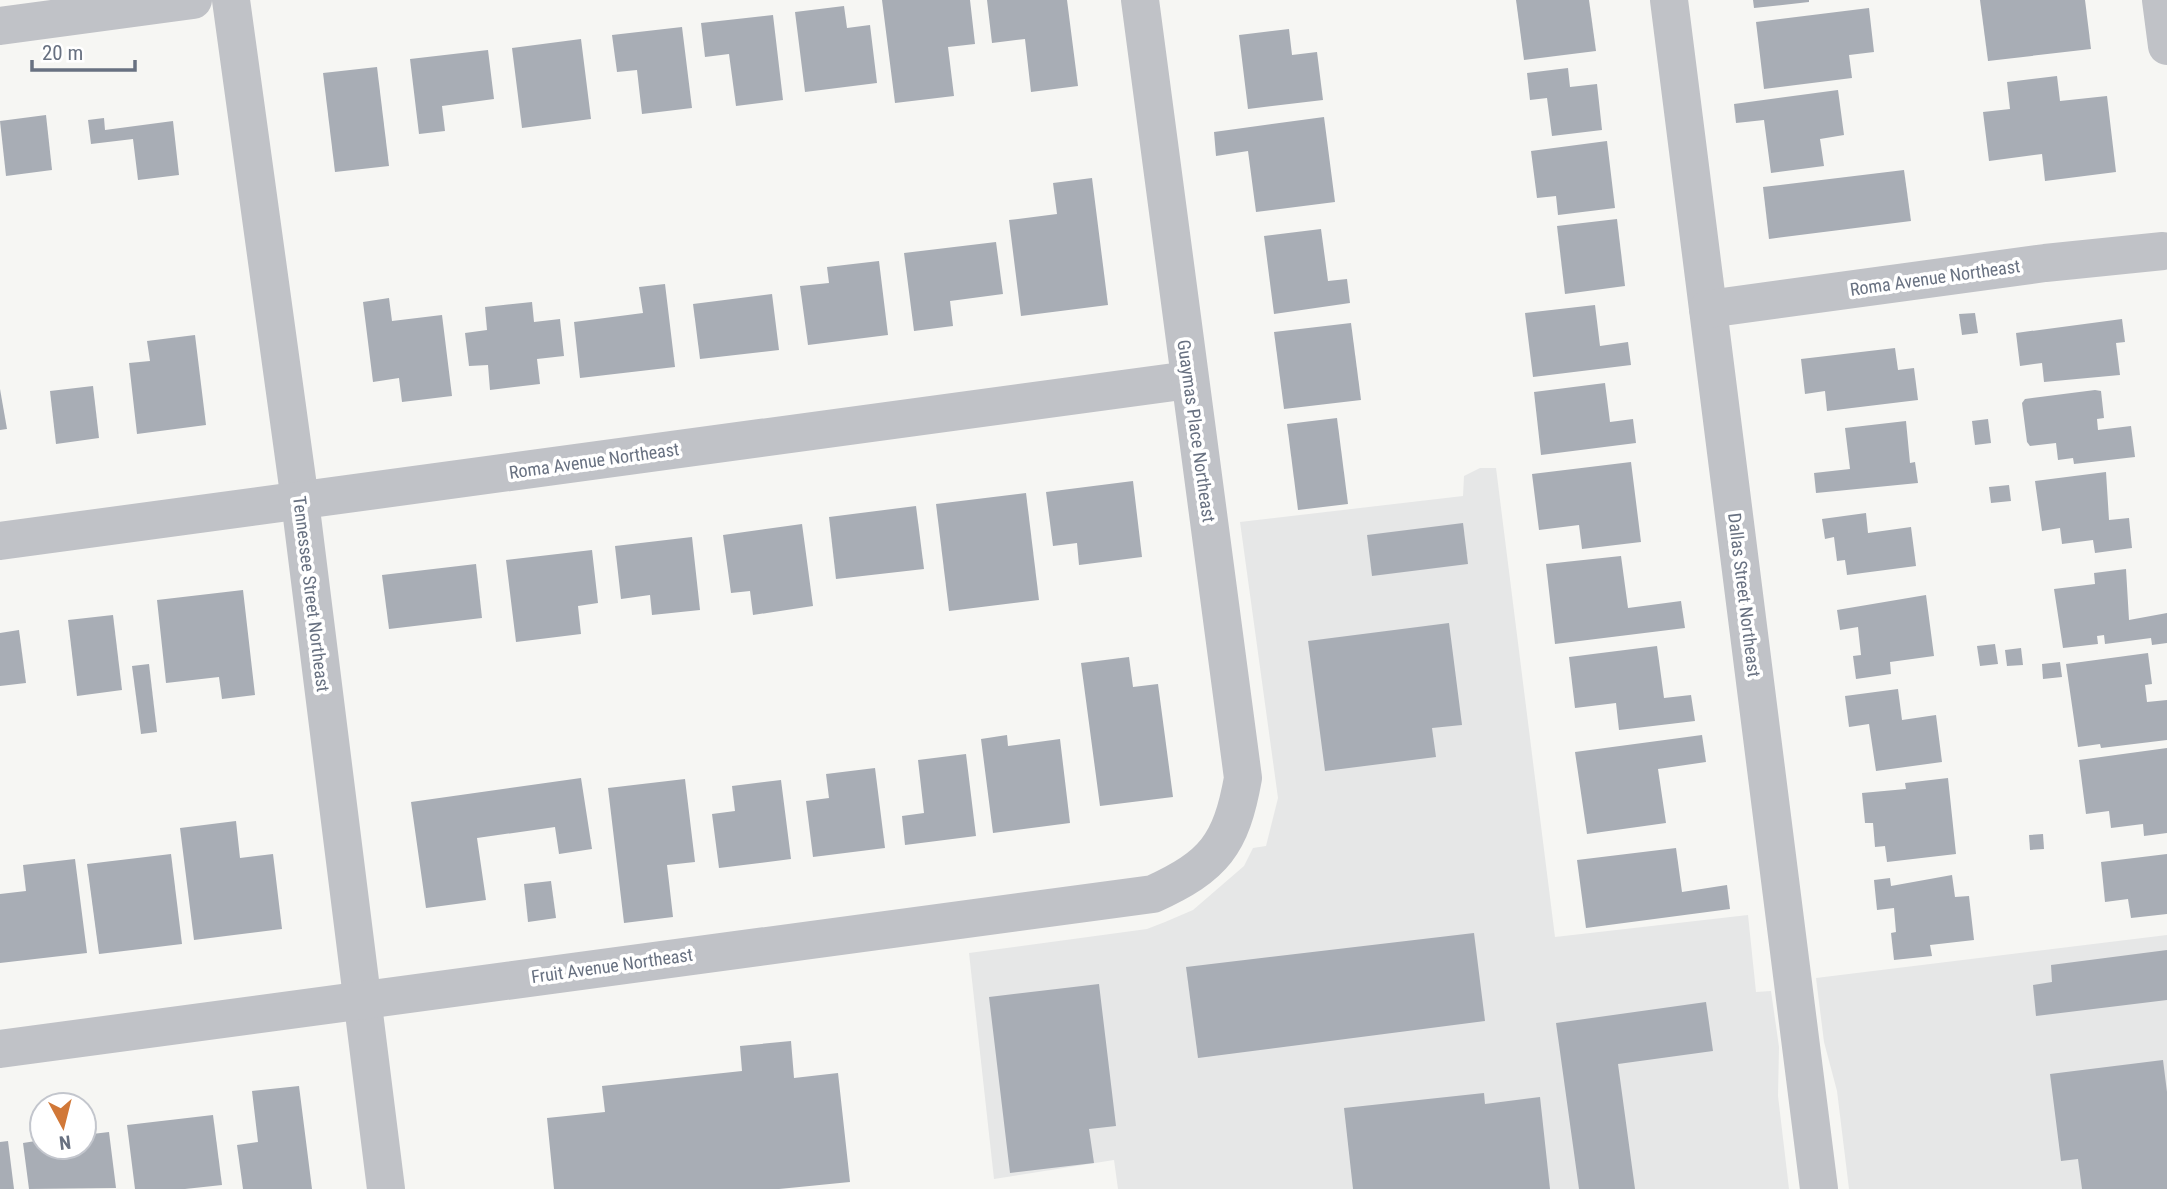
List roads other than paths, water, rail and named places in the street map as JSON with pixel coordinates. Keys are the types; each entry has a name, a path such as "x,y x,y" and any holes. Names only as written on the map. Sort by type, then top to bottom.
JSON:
{"street":[{"path":"0,26 193,0"},
{"name":"Tennessee Street Northeast","path":"231,0 300,501 386,1189"},
{"name":"Guaymas Place Northeast","path":"1140,0 1243,778 1236,815 1214,857"},
{"name":"Dallas Street Northeast","path":"1669,0 1819,1189"},
{"path":"2161,0 2167,46"},
{"name":"Roma Avenue Northeast","path":"1708,309 2166,248"},
{"name":"Roma Avenue Northeast","path":"0,541 1189,380"},
{"name":"Fruit Avenue Northeast","path":"0,1049 1153,894 1185,880 1214,857"}]}
